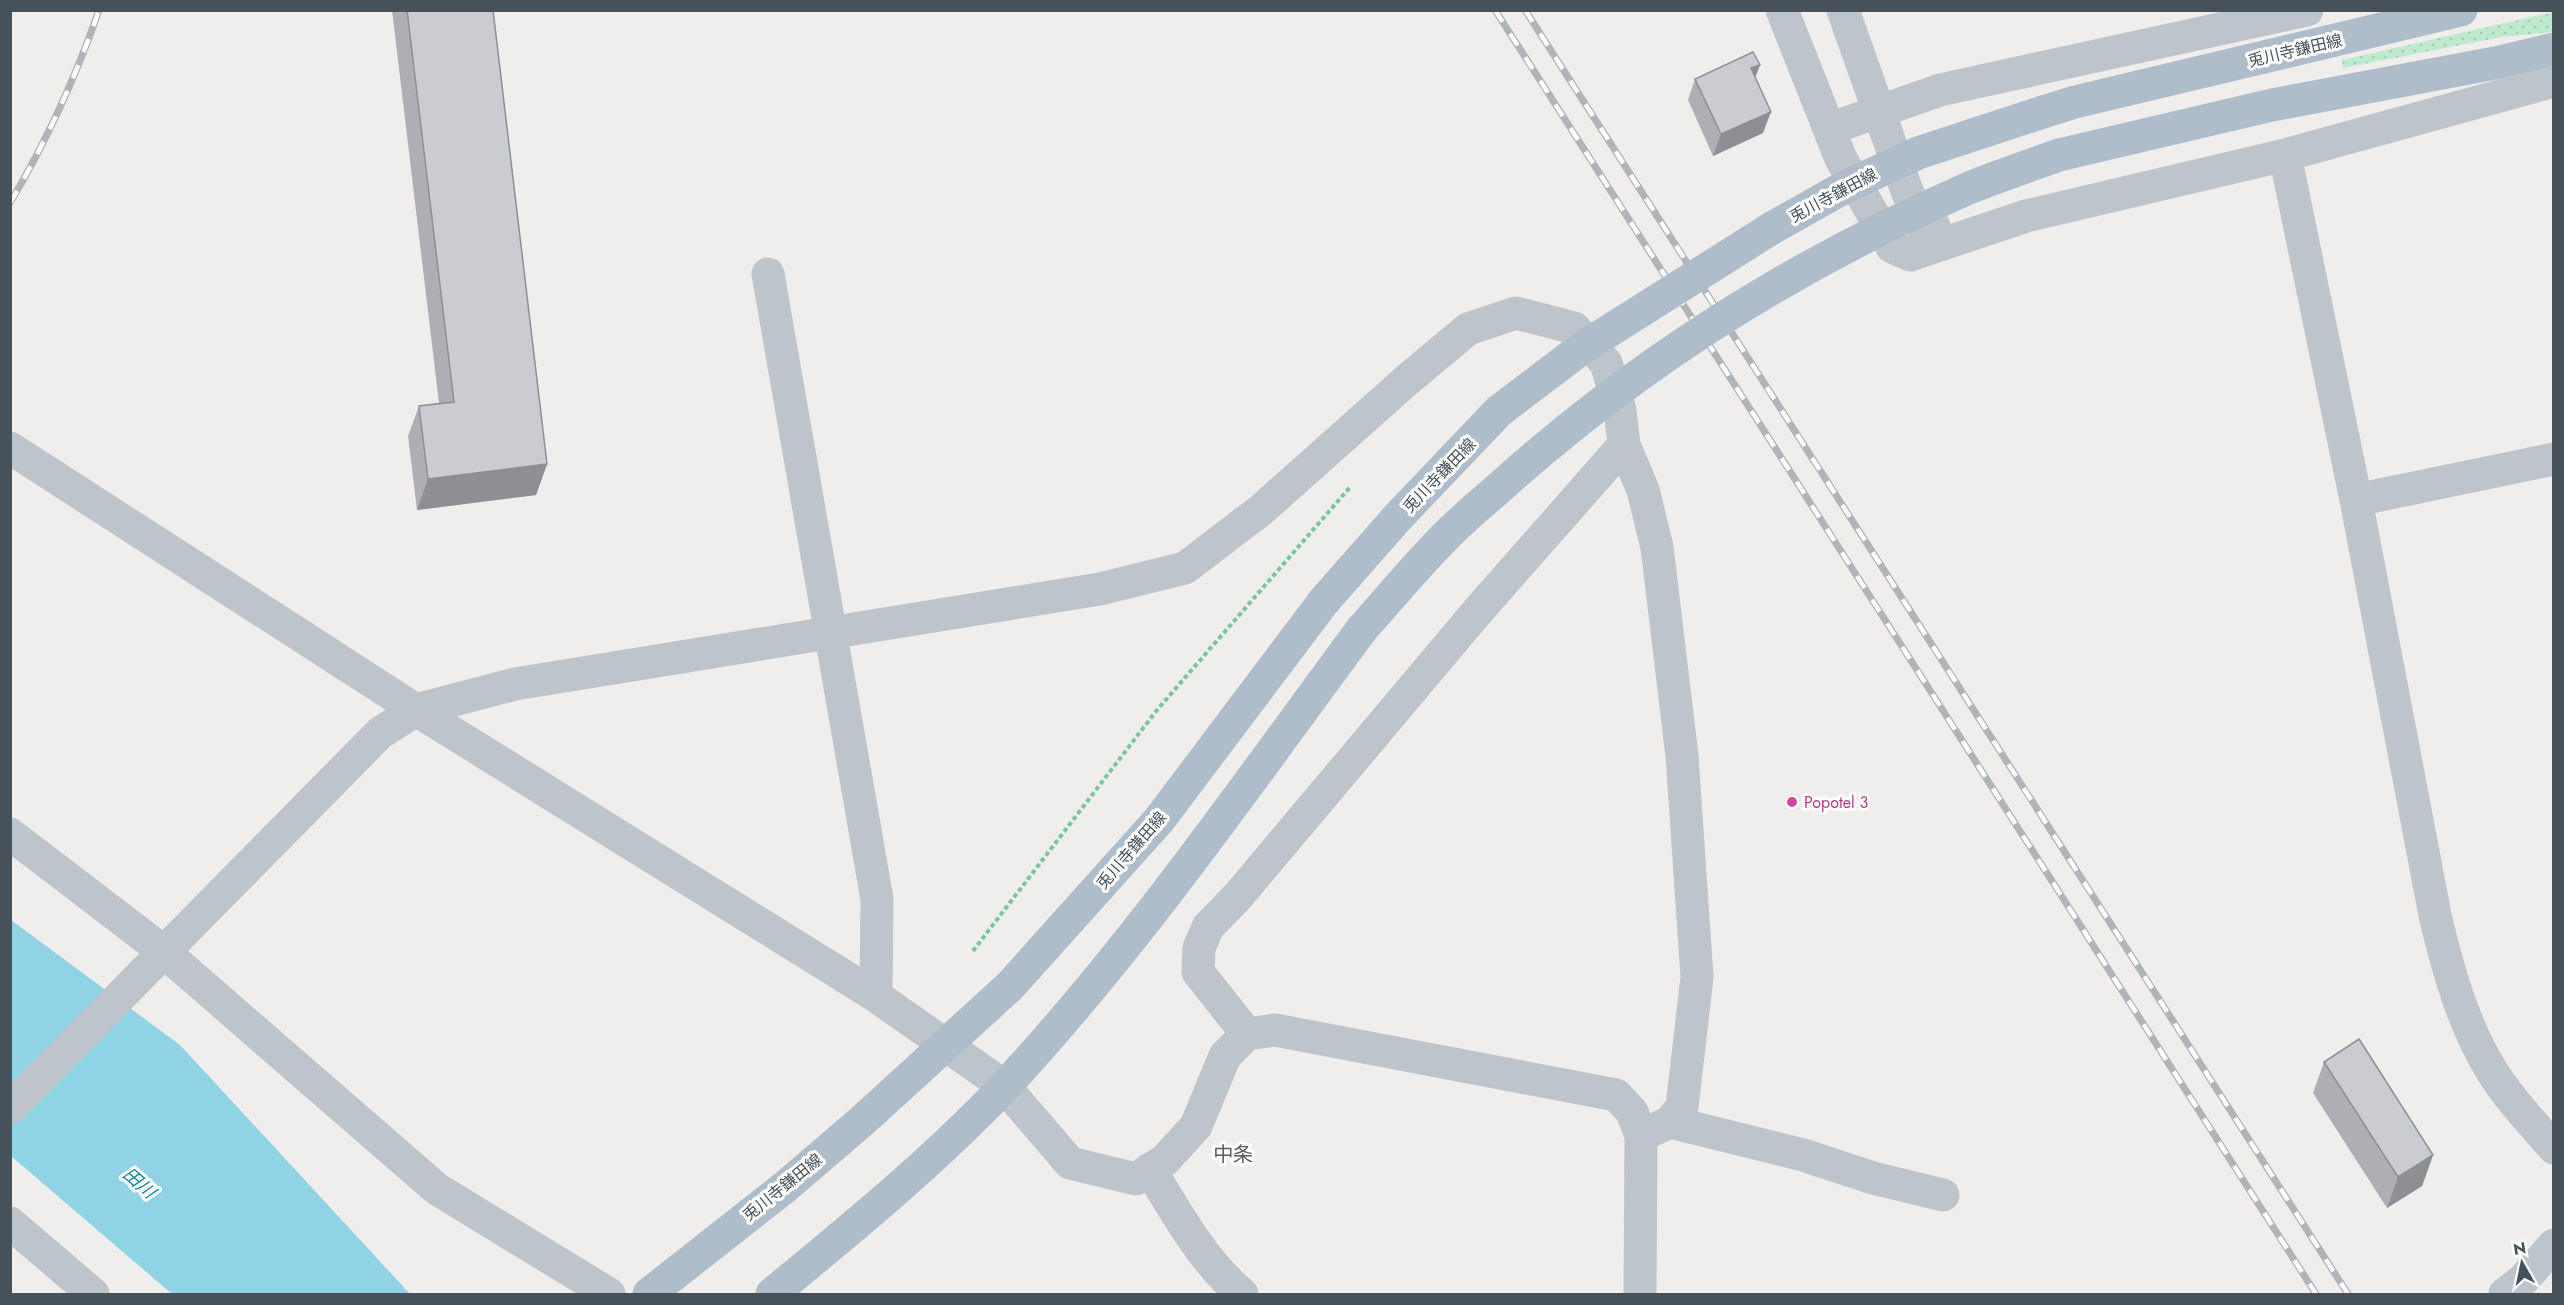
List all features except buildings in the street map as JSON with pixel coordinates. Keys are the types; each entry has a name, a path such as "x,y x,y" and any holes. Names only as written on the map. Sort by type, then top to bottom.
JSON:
{"main road":[{"name":"兎川寺鎌田線","path":"649,1294 785,1187 1010,986 1159,820 1324,601 1397,518 1499,411 1582,348 1772,228 1843,188 1918,153 2075,102 2461,10"},
{"path":"772,1294 904,1184 1004,1086 1127,946 1362,629 1444,537 1548,445 1623,386 1685,343 1793,276 1911,214 1972,187 2059,155 2272,105 2494,63 2553,49"}],"street":[{"path":"1829,129 1940,90 2257,15 2307,10"},
{"path":"1844,13 1906,191 1923,229 2255,141 2284,155"},
{"path":"1787,23 1841,159 1892,247 1910,255 2026,216 2284,155 2553,81"},
{"path":"2284,155 2356,500 2434,915 2450,979 2469,1027 2493,1074 2553,1148"},
{"path":"768,274 877,898 876,996"},
{"path":"10,1108 380,733 416,710 515,684 1100,589 1185,568 1261,510 1468,329 1516,313 1574,328 1606,363 1620,411 1624,445 1643,489 1657,547 1684,779 1697,977 1682,1107 1670,1122 1641,1136"},
{"path":"1247,1034 1198,972 1199,948 1208,927 1238,896 1477,612 1624,445"},
{"path":"10,448 416,710 876,996 1004,1086 1070,1163 1136,1179 1165,1160 1196,1126 1225,1056 1247,1034 1275,1030 1616,1095 1632,1112 1641,1136 1640,1294"},
{"path":"2356,500 2553,459"},
{"path":"10,834 436,1189 609,1294"},
{"path":"1670,1122 1803,1155 1873,1178 1943,1195"},
{"path":"1150,1169 1179,1217 1228,1283 1242,1294"},
{"path":"10,1223 93,1294"},
{"path":"2505,1294 2523,1280 2553,1245"}],"path":[{"path":"973,951 1158,710 1353,483"}],"green space":[{"path":"2553,12 2553,32 2502,37 2343,68 2342,60"}],"water":[{"name":"田川","path":"11,920 180,1045 410,1294 172,1294 11,1156"}],"railway":[{"path":"10,203 59,109 99,10"},
{"path":"1495,10 2316,1294"},
{"path":"1525,10 2348,1294"}],"place":[{"name":"Popotel 3","path":"1792,802"}],"district":[{"name":"中条","path":"1233,1154"}]}
